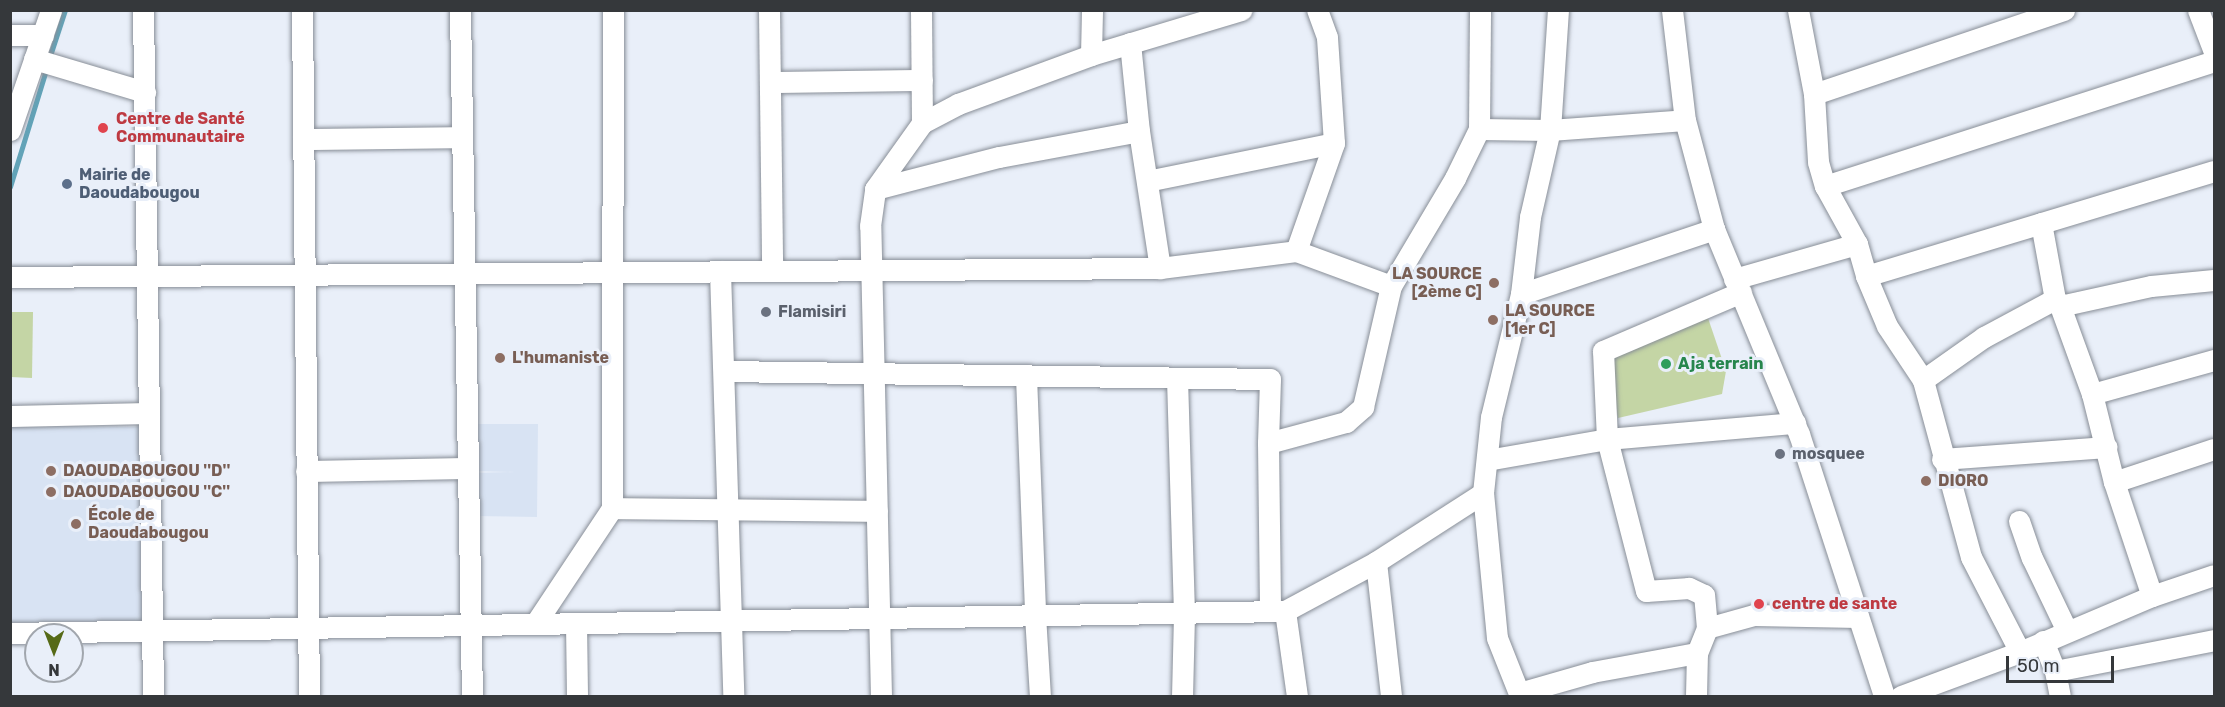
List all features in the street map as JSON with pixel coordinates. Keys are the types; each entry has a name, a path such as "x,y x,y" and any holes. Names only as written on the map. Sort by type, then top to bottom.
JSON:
{"street":[{"path":"10,129 51,10"},
{"path":"143,10 153,696"},
{"path":"302,10 309,696"},
{"path":"460,10 472,696"},
{"path":"535,624 612,508 613,10"},
{"path":"769,10 772,270"},
{"path":"921,10 922,123"},
{"path":"1091,55 1092,10"},
{"path":"881,696 870,226 875,189 922,123 958,104 1091,55 1242,10"},
{"path":"1296,251 1334,143 1327,37 1317,10"},
{"path":"1268,443 1346,423 1363,407 1391,286 1455,178 1479,129 1480,10"},
{"path":"1558,10 1550,130 1530,217 1521,294 1491,417 1484,493 1497,638 1519,694 1592,672 1697,653"},
{"path":"1672,10 1685,120 1714,229 1795,423 1884,696"},
{"path":"1798,10 1814,94 1818,162 1825,186 1857,244 1866,276 1887,326 1923,380 1942,459 1971,557 2020,652"},
{"path":"1814,94 2064,10"},
{"path":"2198,10 2214,52"},
{"path":"10,35 43,35"},
{"path":"1130,43 1160,268"},
{"path":"34,59 145,92"},
{"path":"1825,186 2214,61"},
{"path":"770,82 922,80"},
{"path":"1479,129 1550,130 1685,120"},
{"path":"875,189 999,157 1140,131"},
{"path":"303,139 462,137"},
{"path":"1147,181 1334,143"},
{"path":"1866,276 2214,171"},
{"path":"2041,223 2057,302 2092,394 2114,482 2152,596"},
{"path":"1521,294 1714,229"},
{"path":"1696,696 1697,653 1707,628 1704,595 1689,588 1646,591 1606,439 1604,351 1737,286 1857,244"},
{"path":"10,277 1160,268 1296,251 1391,286"},
{"path":"720,271 733,696"},
{"path":"1923,380 1984,337 2057,302 2151,286 2214,280"},
{"path":"2092,394 2214,360"},
{"path":"724,371 1270,379 1268,443 1277,611 1297,696"},
{"path":"1026,376 1040,696"},
{"path":"1178,378 1184,615 1182,696"},
{"path":"10,416 149,413"},
{"path":"1487,460 1606,439 1795,423"},
{"path":"1942,459 2107,447"},
{"path":"2114,482 2214,449"},
{"path":"306,471 467,468"},
{"path":"10,633 1035,615 1184,615 1277,611 1376,562 1484,493"},
{"path":"612,508 877,510"},
{"path":"2019,521 2032,558 2067,631"},
{"path":"1376,562 1391,696"},
{"path":"1900,696 2020,652 2152,596 2214,575"},
{"path":"1707,628 1754,615 1858,617"},
{"path":"576,623 577,696"},
{"path":"2055,671 2214,640"},
{"path":"2043,641 2055,671 2060,696"}],"shaded area":[{"path":"474,424 538,424 537,517 474,516 473,473 515,472 475,471"},
{"name":"École de Daoudabougou","path":"11,425 139,427 142,621 11,622"}],"green space":[{"path":"11,312 33,312 32,378 11,377"},
{"name":"Aja terrain","path":"1708,318 1726,371 1722,394 1618,418 1607,357"}],"waterway":[{"path":"50,56 65,10"},
{"path":"10,187 47,67"}],"place":[{"name":"Centre de Santé Communautaire","path":"103,128"},
{"name":"Mairie de Daoudabougou","path":"67,184"},
{"name":"LA SOURCE [2ème C]","path":"1494,283"},
{"name":"Flamisiri","path":"766,312"},
{"name":"LA SOURCE [1er C]","path":"1493,320"},
{"name":"L'humaniste","path":"500,358"},
{"name":"Aja terrain","path":"1666,364"},
{"name":"mosquee","path":"1780,454"},
{"name":"DAOUDABOUGOU ''D''","path":"51,471"},
{"name":"DIORO","path":"1926,481"},
{"name":"DAOUDABOUGOU ''C''","path":"51,492"},
{"name":"École de Daoudabougou","path":"76,524"},
{"name":"centre de sante","path":"1759,604"}]}
